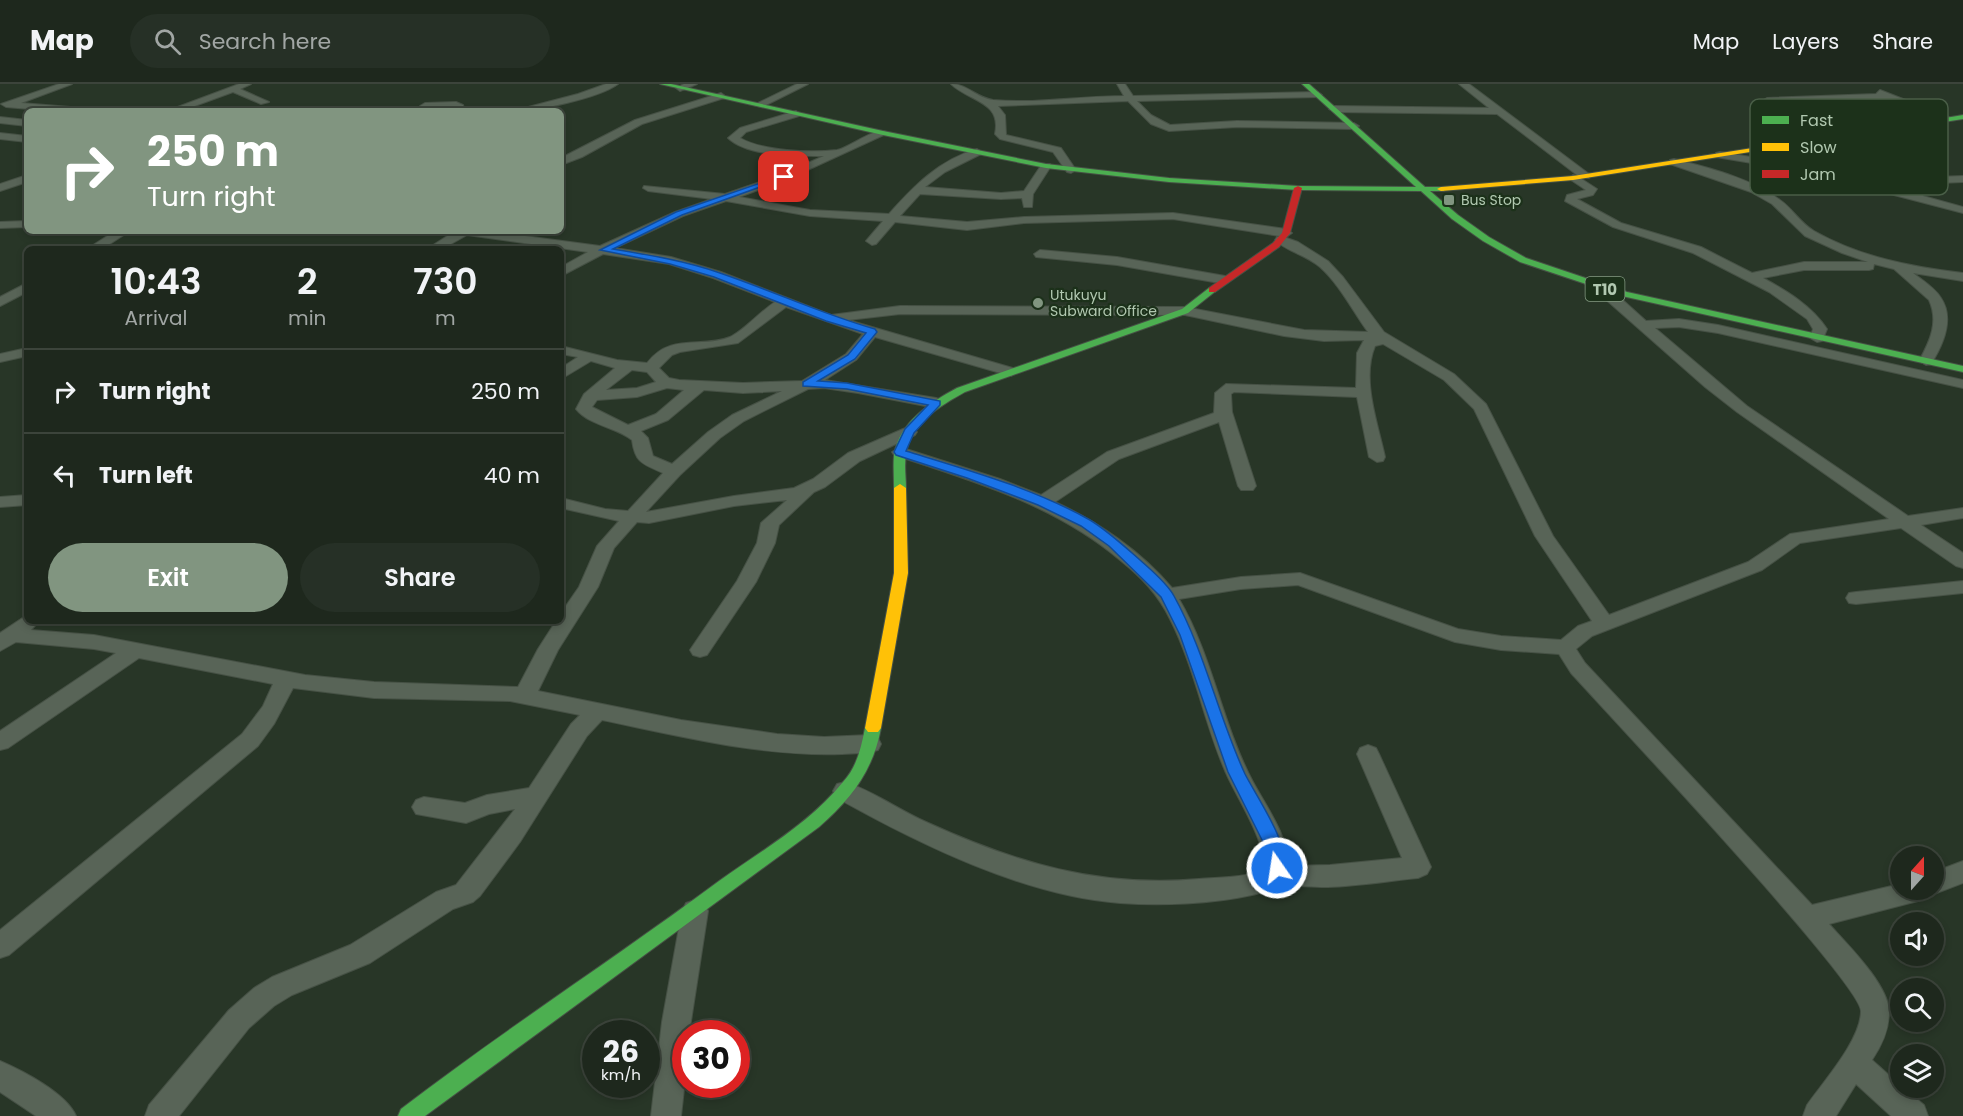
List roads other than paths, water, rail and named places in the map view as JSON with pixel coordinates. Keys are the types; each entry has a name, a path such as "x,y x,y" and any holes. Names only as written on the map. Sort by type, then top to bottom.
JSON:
{"main road":[{"path":"663,84 686,86 796,114 1046,166 1199,183 1298,188 1425,190 1579,177 1750,150"},
{"name":"T10","path":"1305,84 1455,217 1501,249 1548,270 1600,287 1817,338 1963,369"},
{"path":"408,1116 465,1070 696,911 845,791 864,764 870,744 901,573 900,452 909,432 936,403 961,390 1185,311 1225,279 1261,257 1283,237 1298,188"}],"street":[{"path":"3,105 68,84"},
{"path":"180,108 247,84"},
{"path":"531,108 581,96 614,84"},
{"path":"759,105 804,84"},
{"path":"955,84 997,109 1003,117 1004,125 1000,134 1003,137 1057,150 1071,170"},
{"path":"1463,84 1592,189 1589,193 1569,198 1617,225 1690,247 1787,297 1812,316 1820,329 1817,338"},
{"path":"1122,85 1131,100 1158,124 1169,128 1237,124 1354,126"},
{"path":"1863,87 1899,99"},
{"path":"1091,88 1095,99"},
{"path":"1195,88 1212,98"},
{"path":"234,89 264,102"},
{"path":"982,101 1318,95"},
{"path":"564,161 579,155 599,141 635,123 721,96"},
{"path":"1811,99 1890,96"},
{"path":"3,105 43,108"},
{"path":"425,106 456,105 460,108"},
{"path":"1334,109 1499,111"},
{"path":"796,114 742,130 733,138 749,146 771,149 821,153 845,150"},
{"path":"0,120 24,123"},
{"path":"564,270 582,259 673,216 784,177 883,133"},
{"path":"3,138 24,139"},
{"path":"872,241 916,190 934,174 977,152"},
{"path":"1720,155 1750,160"},
{"path":"1674,162 1750,189"},
{"path":"1033,220 1028,216 1027,194 1046,166"},
{"path":"0,188 24,179"},
{"path":"1948,181 1963,179"},
{"path":"648,188 696,192 810,213 967,226 1033,220 1173,216 1283,237 1321,261 1340,281 1370,326 1382,337 1449,377 1481,406 1544,536 1562,566 1604,623"},
{"path":"916,190 1001,196 1027,194"},
{"path":"1763,195 1778,204 1795,224 1851,254 1898,268 1963,277"},
{"path":"1910,195 1963,210"},
{"path":"0,225 24,224"},
{"path":"98,246 119,234"},
{"path":"438,246 458,234"},
{"path":"478,234 539,246"},
{"path":"564,248 604,250 692,267 830,319 1011,372"},
{"path":"1040,254 1118,261 1225,279"},
{"path":"1750,277 1807,266 1847,265 1920,269 1963,266"},
{"path":"1898,268 1938,303 1942,328 1926,361"},
{"path":"1600,287 1710,384 1742,409 1963,562"},
{"path":"0,302 24,288"},
{"path":"651,368 661,355 674,348 739,339 760,319 785,302"},
{"path":"830,319 900,310 1185,311 1228,321 1314,335 1343,338 1382,337"},
{"path":"1643,325 1672,323 1718,329 1963,384"},
{"path":"525,695 548,649 588,587 606,546 674,471 714,435 738,418 807,384 851,357 872,332"},
{"path":"1377,457 1362,371 1366,348 1382,337"},
{"path":"564,351 628,366 651,368 658,376 671,384"},
{"path":"0,358 24,353"},
{"path":"564,373 588,357"},
{"path":"628,366 590,397 584,409 640,438 642,453 647,460 674,471"},
{"path":"590,397 611,392 640,392 658,384 743,388 807,384 847,386 936,403"},
{"path":"630,432 636,426 662,417 682,398 699,387"},
{"path":"1247,486 1224,412 1222,393 1231,387 1365,393"},
{"path":"1043,502 1087,469 1109,458 1139,445 1205,423 1224,412"},
{"path":"700,650 746,582 765,543 770,523 810,489 854,457 909,432"},
{"path":"900,452 1043,502 1086,523 1114,543 1167,595 1200,668 1236,772 1273,844 1277,868 1271,877"},
{"path":"564,504 632,518 661,517 734,501 798,493 810,489"},
{"path":"0,502 24,500"},
{"path":"1167,595 1241,583 1300,579 1455,635 1501,643 1565,647 1585,631 1630,616 1755,566 1763,562 1780,546 1796,538 1963,513"},
{"path":"1856,598 1963,586"},
{"path":"14,633 94,642 286,679 374,690 478,691 525,695 681,728 777,743 824,746 870,744"},
{"path":"1565,647 1570,658 1593,686 1739,842 1845,961 1870,996 1875,1010 1871,1036 1818,1116"},
{"path":"0,742 136,650"},
{"path":"0,945 250,740 276,705 286,679"},
{"path":"160,1116 238,1019 264,997 282,986 345,962 394,935 445,900 467,891 512,835 574,737 598,710"},
{"path":"845,791 907,825 950,843 1061,880 1104,890 1139,892 1207,889 1250,884 1271,877 1330,876 1418,867 1368,753"},
{"path":"424,807 466,813 487,805 536,796"},
{"path":"1944,879 1963,872"},
{"path":"1806,918 1890,898"},
{"path":"666,1116 685,959 696,911"},
{"path":"1854,1063 1913,1116"},
{"path":"0,1076 33,1095 61,1116"}],"place":[{"name":"Bus Stop","path":"1449,200"},
{"name":"Utukuyu Subward Office","path":"1038,303"}]}
